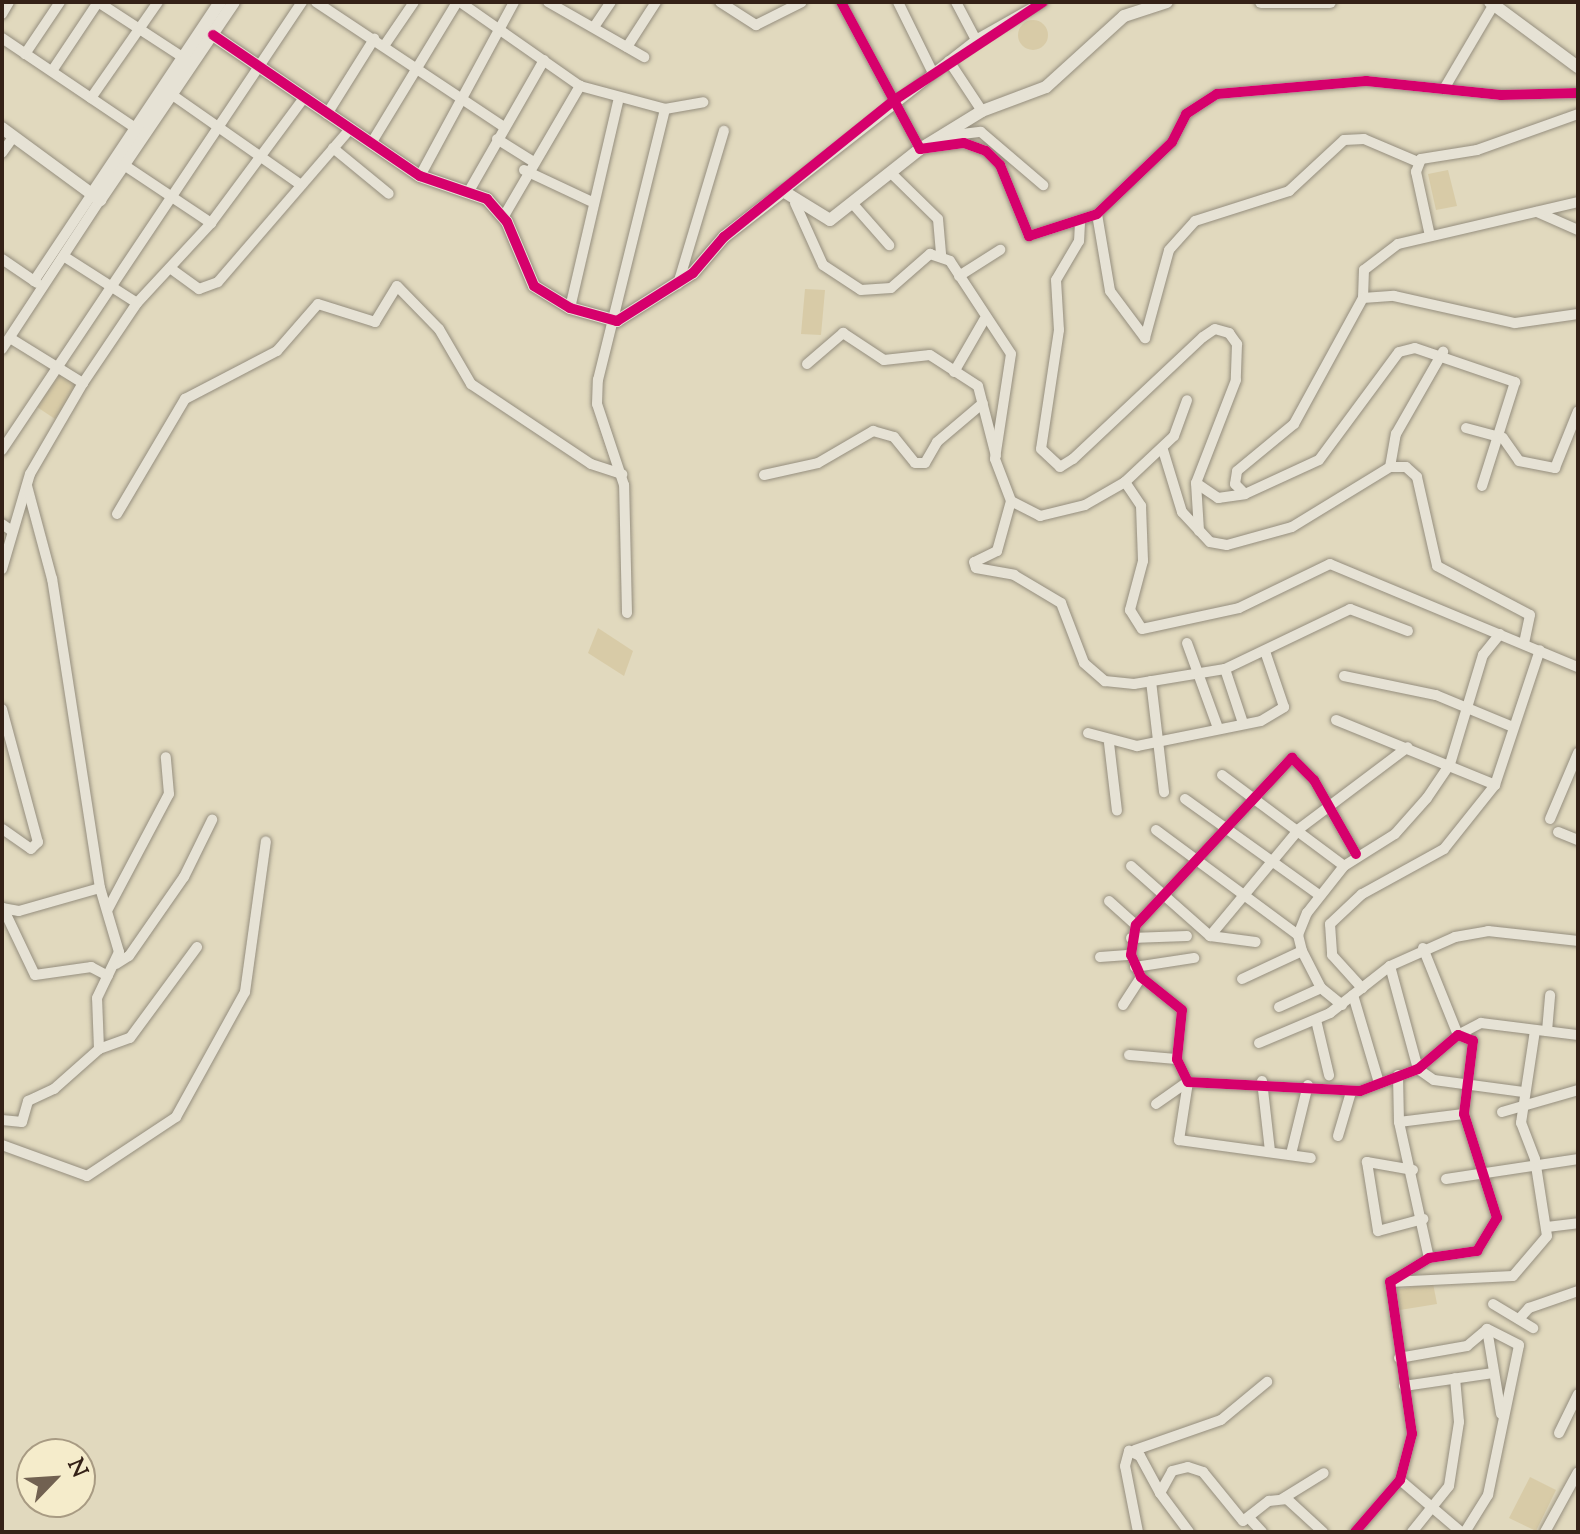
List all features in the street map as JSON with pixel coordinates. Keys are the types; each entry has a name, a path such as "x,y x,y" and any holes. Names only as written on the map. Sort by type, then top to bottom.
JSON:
{"street":[{"path":"2,14 9,2"},
{"path":"25,54 60,2"},
{"path":"52,71 98,2 189,61"},
{"path":"91,98 158,2"},
{"path":"2,349 65,257 96,197 124,165 140,132 171,94 220,2"},
{"path":"34,281 234,2"},
{"path":"2,450 60,369 111,286 174,199 302,2"},
{"path":"316,2 459,93 504,127"},
{"path":"384,46 414,2"},
{"path":"372,142 458,2 580,86 618,101 665,109 703,102"},
{"path":"420,176 494,28 514,2"},
{"path":"594,27 611,2"},
{"path":"627,47 656,2"},
{"path":"720,2 756,25 802,2"},
{"path":"841,2 920,149"},
{"path":"898,2 933,73"},
{"path":"956,2 976,40"},
{"path":"213,35 420,176 469,191 504,216 534,286 570,308 617,321 678,284 783,191 893,101 976,40 1043,2"},
{"path":"783,191 823,222 853,204 920,149 946,136 982,111 1046,87 1124,16 1167,2"},
{"path":"1261,2 1330,2"},
{"path":"551,3 644,57"},
{"path":"1444,89 1492,3 1578,67"},
{"path":"2,38 140,132"},
{"path":"327,114 374,39"},
{"path":"469,191 544,60"},
{"path":"949,61 982,111"},
{"path":"920,149 964,143 986,151 1000,165 1029,236 1080,223 1097,214 1172,142 1186,114 1217,94 1366,81 1444,89 1578,93"},
{"path":"504,216 528,165 580,86"},
{"path":"171,94 301,185"},
{"path":"2,569 27,486 83,383 137,303 211,223 303,99"},
{"path":"570,308 590,201 618,101"},
{"path":"627,613 622,474 597,404 665,109"},
{"path":"1097,214 1110,291 1145,338 1169,250 1195,221 1289,191 1344,140 1364,139 1418,162 1578,114"},
{"path":"2,128 96,197"},
{"path":"170,268 199,289 218,282 351,128"},
{"path":"678,284 724,131"},
{"path":"946,136 981,132 1043,185"},
{"path":"2,153 13,137"},
{"path":"497,139 528,165 590,201"},
{"path":"333,148 389,194"},
{"path":"1418,162 1430,236"},
{"path":"124,165 211,223"},
{"path":"890,172 938,219 941,256 959,276 1014,367 996,456"},
{"path":"1245,494 1235,484 1237,471 1294,424 1363,298 1360,279 1373,259 1430,236 1578,202"},
{"path":"795,203 823,265 861,290 891,288 923,259 941,256"},
{"path":"853,204 889,245"},
{"path":"1537,212 1578,230"},
{"path":"1080,223 1079,241 1056,280 1059,330 1041,449 1060,467 1073,459 1215,329 1237,344 1239,363 1196,483 1199,531"},
{"path":"959,276 1000,250"},
{"path":"65,257 137,303"},
{"path":"2,259 45,288"},
{"path":"117,514 185,399 277,351 318,304 375,322 397,286 439,329 458,371 480,391 602,471 622,474"},
{"path":"1363,298 1394,296 1515,323 1578,314"},
{"path":"954,372 984,320"},
{"path":"807,364 843,333 884,360 923,353 978,386 1011,501 997,551 974,562 976,568 1014,575 1061,603 1096,675 1119,684 1225,669 1266,654 1289,634 1350,609 1408,631"},
{"path":"10,338 83,383"},
{"path":"1196,483 1218,498 1245,494 1319,460 1399,352 1443,352 1515,382 1503,438 1482,486"},
{"path":"1390,467 1396,434 1443,352"},
{"path":"1011,501 1040,516 1058,515 1125,482 1163,450 1187,400"},
{"path":"764,475 818,463 873,431 894,437 921,465 983,403"},
{"path":"1466,428 1503,438 1519,461 1555,468 1573,434 1578,411"},
{"path":"1163,450 1182,512 1199,531 1227,545 1292,527 1390,467 1406,467 1417,477 1437,566 1530,615 1534,623 1524,643"},
{"path":"1125,482 1141,506 1143,561 1130,610 1142,629 1239,608 1330,564 1578,667"},
{"path":"27,486 52,579 100,888 118,937 116,964"},
{"path":"2,524 12,531"},
{"path":"1298,935 1319,895 1344,866 1356,854 1395,834 1450,764 1463,704 1483,655 1500,634"},
{"path":"1187,643 1218,728"},
{"path":"1379,1083 1358,992 1332,955 1330,924 1362,894 1444,849 1495,785 1540,650"},
{"path":"1088,733 1109,743 1154,743 1243,723 1284,707 1266,654"},
{"path":"1225,669 1243,723"},
{"path":"1344,676 1463,704 1513,727"},
{"path":"1151,681 1154,743 1164,792"},
{"path":"2,709 38,842 31,849 2,829"},
{"path":"1336,720 1450,764 1495,785"},
{"path":"1109,743 1117,811"},
{"path":"1210,936 1299,829 1328,803 1408,747"},
{"path":"1550,819 1573,789 1578,753"},
{"path":"108,909 169,794 166,757"},
{"path":"1311,1158 1179,1140 1188,1082 1177,1059 1182,1010 1138,972 1131,955 1131,938 1136,925 1195,862 1252,793 1292,758 1328,803 1356,854"},
{"path":"1222,775 1252,793 1344,866"},
{"path":"1185,799 1319,895"},
{"path":"99,1049 95,1014 108,976 116,964 129,956 184,877 212,820"},
{"path":"1156,830 1195,862 1298,935 1302,951 1321,988 1342,1005"},
{"path":"1558,832 1578,840"},
{"path":"2,1145 66,1174 92,1175 176,1117 245,992 266,841"},
{"path":"1131,866 1210,936 1256,942"},
{"path":"2,908 19,911 100,888"},
{"path":"1109,901 1136,925"},
{"path":"2,908 35,975 91,967 108,976"},
{"path":"1259,1043 1316,1020 1342,1005 1390,966 1423,948 1488,931 1578,941"},
{"path":"1131,938 1187,936"},
{"path":"2,1120 22,1122 28,1101 54,1089 99,1049 130,1038 197,947"},
{"path":"1423,948 1458,1035"},
{"path":"1242,979 1302,951"},
{"path":"1100,957 1131,955"},
{"path":"1138,972 1194,958"},
{"path":"1390,966 1418,1069"},
{"path":"1123,1005 1138,972"},
{"path":"1279,1007 1321,988"},
{"path":"1390,1282 1513,1276 1533,1259 1547,1227 1537,1167 1520,1106 1550,995"},
{"path":"1316,1020 1329,1075"},
{"path":"1156,1104 1188,1082 1262,1081 1351,1092 1418,1069 1458,1035 1481,1023 1578,1035"},
{"path":"1390,1282 1429,1258 1487,1244 1496,1209 1464,1114 1475,1047 1468,1035 1458,1035"},
{"path":"1129,1055 1177,1059"},
{"path":"1418,1069 1468,1085 1523,1092"},
{"path":"1398,1075 1399,1122 1413,1170 1429,1258"},
{"path":"1262,1081 1270,1151"},
{"path":"1291,1154 1308,1085"},
{"path":"1502,1112 1578,1090"},
{"path":"1338,1136 1351,1092"},
{"path":"1399,1122 1464,1114"},
{"path":"1446,1179 1578,1159"},
{"path":"1413,1170 1367,1162 1378,1231 1423,1219"},
{"path":"1547,1227 1578,1223"},
{"path":"1355,1532 1400,1480 1412,1434 1390,1282"},
{"path":"1519,1319 1529,1308 1578,1291"},
{"path":"1493,1304 1533,1328"},
{"path":"1399,1358 1467,1346 1487,1329"},
{"path":"1487,1329 1502,1422"},
{"path":"1400,1480 1463,1532 1483,1510 1519,1345 1487,1329"},
{"path":"1404,1386 1493,1373"},
{"path":"1412,1532 1434,1509 1449,1486 1459,1422 1455,1378"},
{"path":"1138,1532 1125,1466 1135,1450 1221,1420 1267,1382"},
{"path":"1559,1433 1578,1394"},
{"path":"1135,1450 1160,1493 1189,1532"},
{"path":"1160,1493 1172,1471 1196,1467 1243,1521 1324,1473"},
{"path":"1545,1532 1576,1479"},
{"path":"1282,1499 1323,1532"},
{"path":"1250,1519 1262,1532"}],"shaded area":[{"path":"1033,20 1044,24 1048,35 1044,46 1033,50 1022,46 1018,35 1022,24"},
{"path":"1448,170 1457,206 1436,210 1428,174"},
{"path":"805,289 825,290 821,335 801,334"},
{"path":"60,374 78,386 55,419 37,407"},
{"path":"598,628 633,651 624,676 588,653"},
{"path":"1433,1283 1437,1304 1400,1310 1396,1290"},
{"path":"1530,1477 1556,1490 1536,1531 1509,1518"}],"cycle path":[{"path":"841,2 920,149 964,143 986,151 1000,165 1029,236 1097,214 1172,142 1186,114 1217,94 1366,81 1501,95 1578,93"},
{"path":"213,35 420,176 487,199 507,222 534,286 570,308 617,321 693,273 724,237 893,101 1043,2"},
{"path":"1355,1532 1400,1480 1412,1434 1390,1282 1429,1258 1477,1251 1497,1218 1464,1114 1473,1041 1458,1035 1418,1069 1360,1091 1188,1082 1177,1059 1182,1010 1141,977 1131,955 1136,925 1292,758 1314,780 1356,854"}]}
